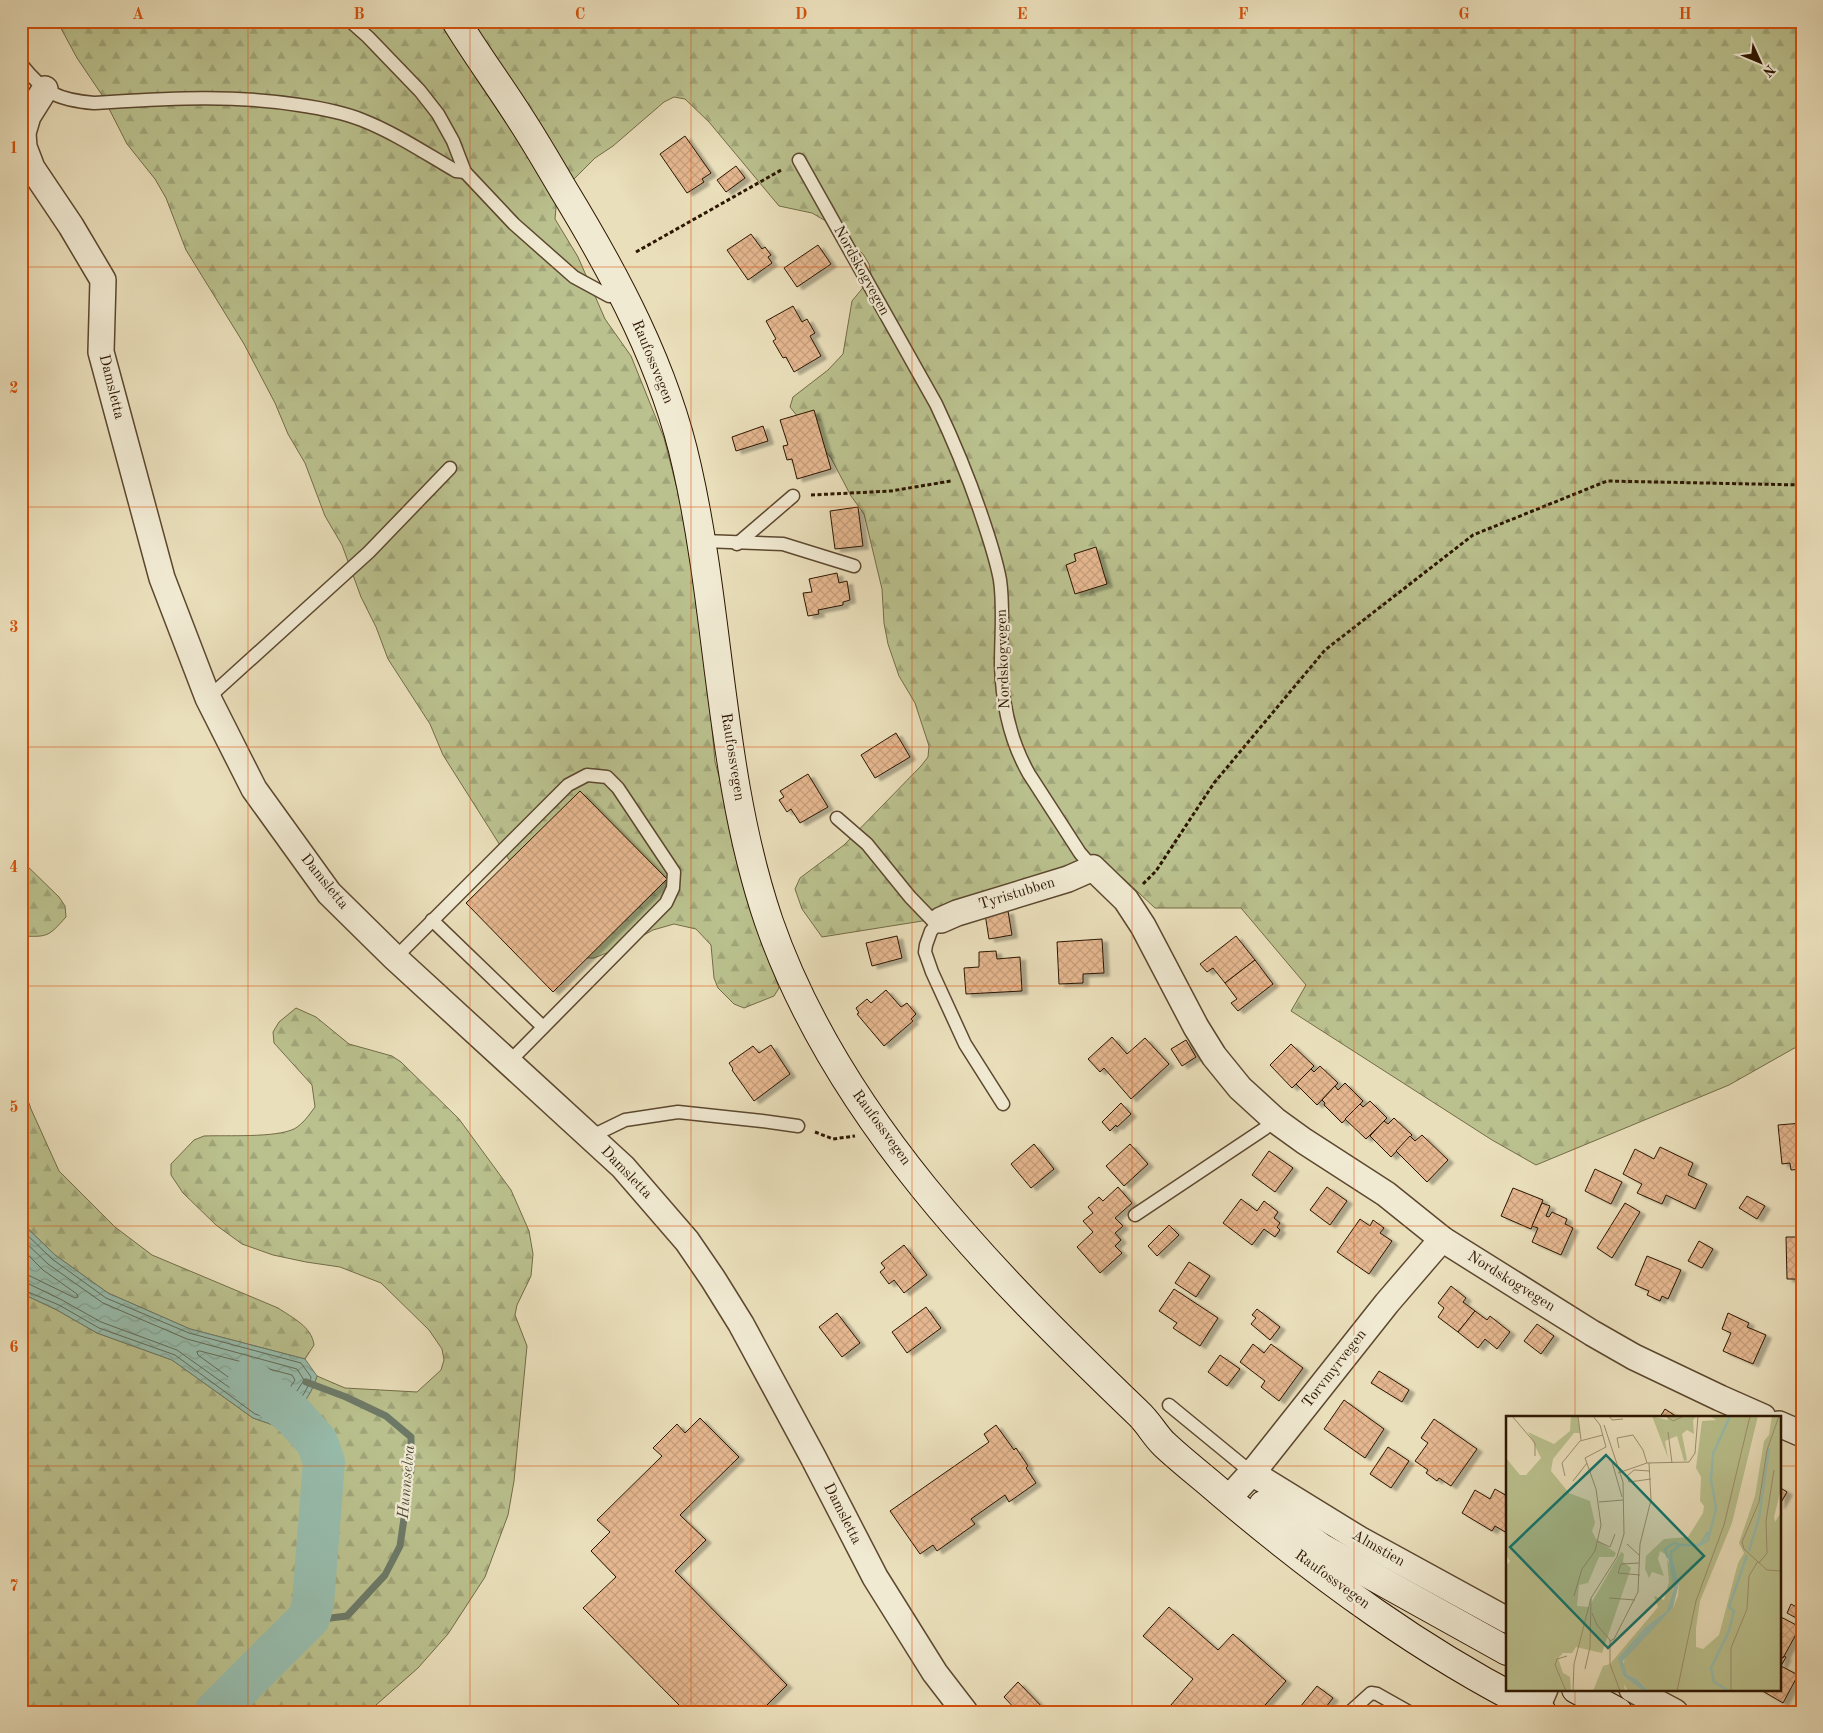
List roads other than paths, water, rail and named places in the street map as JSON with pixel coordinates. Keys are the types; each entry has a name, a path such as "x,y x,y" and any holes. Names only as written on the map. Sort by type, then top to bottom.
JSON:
{"main road":[{"name":"Raufossvegen","path":"456,21 522,122 593,238 624,295 646,342 687,463 703,541 732,757 744,829 755,876 783,959 814,1026 836,1064 882,1134 955,1223 1035,1313 1096,1374 1145,1419 1160,1441 1239,1486 1322,1548 1506,1650"},
{"name":"Raufossvegen","path":"1239,1486 1298,1556 1421,1644 1475,1676 1506,1690"},
{"name":"Raufossvegen","path":"1506,1690 1540,1705"},
{"path":"1581,1699 1618,1712"}],"street":[{"name":"Damsletta","path":"45,89 28,116 24,133 24,147 32,168 71,226 103,280 100,352 162,578 208,698 254,789 329,894 394,958 623,1167 687,1241 741,1324 875,1576 935,1673 965,1712"},
{"name":"Nordskogvegen","path":"1094,868 1126,900 1143,926 1196,1027 1214,1056 1240,1088 1275,1120 1386,1194 1442,1239 1592,1333 1634,1356 1761,1416"},
{"name":"Tyristubben","path":"939,922 957,912 1068,879 1094,868"},
{"name":"Torvmyrvegen","path":"1239,1486 1335,1370 1387,1302 1442,1239"},
{"path":"1780,1424 1802,1434"},
{"name":"Almstien","path":"1239,1486 1359,1539 1506,1619"},
{"path":"1634,1690 1675,1712"}],"lane":[{"path":"350,21 420,91 438,114 453,141 466,172 514,224 574,277 609,296 624,295"},
{"path":"21,64 35,82 45,89 77,102 94,103 196,97 282,102 315,107 363,120 396,136 456,171 466,172"},
{"name":"Nordskogvegen","path":"799,160 936,404 969,477 996,557 1000,580 1003,624 1001,662 1009,730 1028,774 1080,853 1094,868"},
{"path":"208,698 369,552 450,468"},
{"path":"737,544 794,496"},
{"path":"703,541 737,544 783,544 854,566"},
{"path":"394,958 568,785 587,776 607,778 618,788 674,872 673,888 666,903 508,1063"},
{"path":"837,818 867,844 910,897 939,922 931,931 925,952 932,972 965,1044 1003,1104"},
{"path":"432,920 543,1028"},
{"path":"590,1136 624,1120 678,1112 762,1120 798,1126"},
{"path":"1134,1215 1275,1120"},
{"path":"1169,1405 1239,1486"},
{"path":"1350,1712 1371,1693 1377,1694 1409,1712"}],"water":[{"path":"21,1222 55,1255 108,1293 190,1329 305,1359 317,1376 307,1398 297,1411 279,1427 253,1418 172,1360 97,1333 57,1310 21,1293"}],"waterway":[{"name":"Hunnselva","path":"215,1712 309,1618 313,1603 324,1462 317,1442 294,1416 249,1380"},
{"name":"Hunnselva","path":"306,1382 346,1397 386,1416 411,1437 411,1470 400,1546 385,1575 347,1616 314,1620 309,1618"}]}
